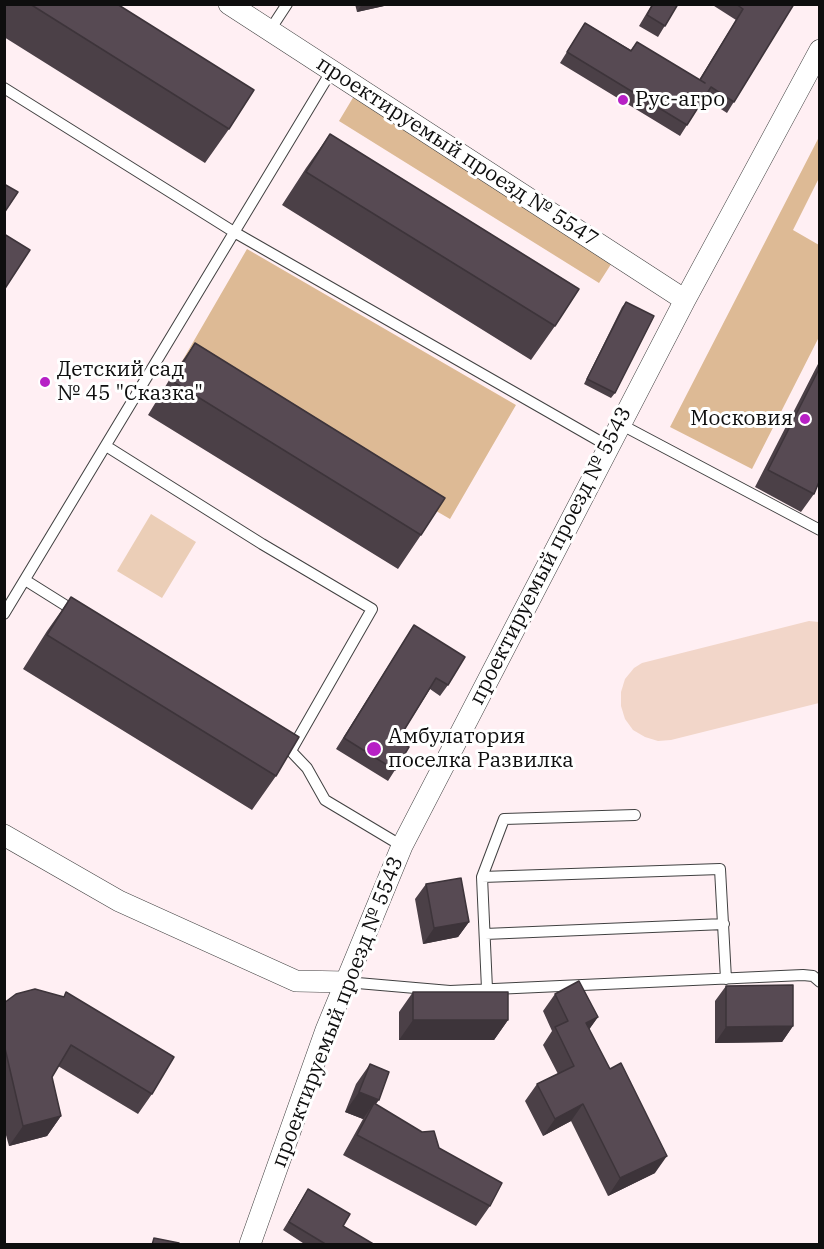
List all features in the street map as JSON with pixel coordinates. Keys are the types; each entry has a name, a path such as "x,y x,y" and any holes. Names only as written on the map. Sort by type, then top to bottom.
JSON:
{"street":[{"name":"проектируемый проезд № 5547","path":"229,4 685,300"},
{"name":"проектируемый проезд № 5543","path":"250,1245 326,1030 402,846 608,446 819,50"},
{"path":"4,835 119,901 296,981 346,982"}],"lane":[{"path":"270,30 287,4"},
{"path":"4,614 332,70"},
{"path":"4,88 234,232 608,446"},
{"path":"620,424 819,530"},
{"path":"106,446 262,544 372,609 287,747 307,768 325,800 402,846"},
{"path":"25,580 83,616"},
{"path":"488,989 483,877 504,819 635,814"},
{"path":"483,877 720,869 726,979"},
{"path":"485,934 724,924"},
{"path":"346,982 450,992 803,975 813,976 819,981"}],"shaded area":[{"path":"354,96 615,258 599,283 339,121"},
{"path":"819,137 819,178 793,230 819,245 819,337 752,469 670,427"},
{"path":"247,249 516,405 450,519 181,363"},
{"path":"151,514 196,542 162,598 117,571"},
{"path":"809,621 819,622 819,703 671,740 658,741 645,737 633,730 625,719 621,706 621,692 625,679 634,668 642,663"}],"building":[{"path":"30,4 117,4 254,90 229,129"},
{"path":"653,4 678,4 665,26 647,15"},
{"path":"736,4 794,4 734,102 711,87 687,125 567,52 585,23 631,51 637,42 700,80 743,9"},
{"path":"330,134 579,289 555,326 306,172"},
{"path":"4,184 18,192 4,213"},
{"path":"4,234 30,250 4,290"},
{"path":"626,302 654,316 615,393 587,379"},
{"path":"195,343 445,498 421,535 172,381"},
{"name":"Московия","path":"819,369 819,482 814,494 768,470"},
{"path":"71,597 299,737 276,776 47,635"},
{"path":"414,625 465,657 448,685 436,678 398,740 409,747 395,770 344,738"},
{"path":"461,878 469,922 434,928 426,884"},
{"path":"579,981 598,1017 586,1023 610,1069 621,1063 667,1156 620,1178 583,1104 555,1119 537,1084 574,1066 555,1027 568,1021 555,994"},
{"path":"793,985 793,1026 726,1027 726,986"},
{"path":"35,989 64,997 66,992 174,1057 152,1094 71,1045 52,1077 61,1116 23,1126 4,1044 4,1003 16,994"},
{"path":"413,992 508,992 508,1020 413,1020"},
{"path":"370,1064 389,1072 379,1100 359,1092"},
{"path":"374,1103 422,1132 434,1131 439,1148 502,1183 490,1206 357,1135"},
{"path":"308,1189 350,1214 343,1226 375,1245 327,1245 289,1222"},
{"path":"154,1238 179,1243 179,1245 152,1245"}],"place":[{"name":"Рус-агро","path":"623,100"},
{"name":"Детский сад № 45 \"Сказка\"","path":"45,382"},
{"name":"Московия","path":"805,419"},
{"name":"Амбулатория поселка Развилка","path":"374,749"}]}
